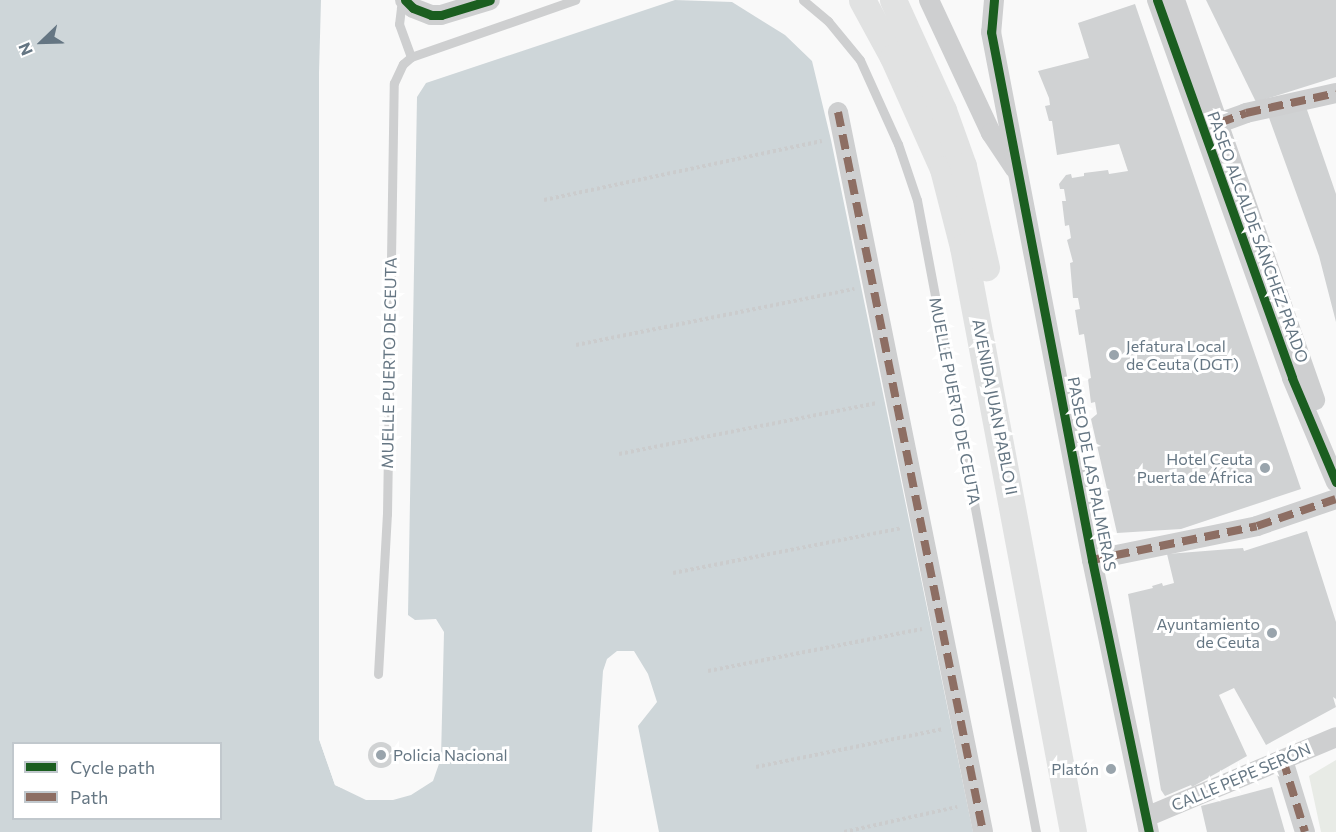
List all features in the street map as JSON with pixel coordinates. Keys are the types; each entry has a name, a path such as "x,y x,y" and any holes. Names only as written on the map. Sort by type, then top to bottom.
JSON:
{"main road":[{"name":"AVENIDA JUAN PABLO II","path":"862,0 893,57 943,169 963,247 1021,542 1073,832"},
{"name":"AVENIDA JUAN PABLO II","path":"893,0 943,110 963,166 982,244 1091,832"}],"street":[{"path":"406,1 423,13 441,15 490,0"},
{"path":"929,0 991,133 1020,176"},
{"name":"PASEO DE LAS PALMERAS","path":"994,0 991,32 1092,560 1148,825"},
{"name":"PASEO ALCALDE SÁNCHEZ PRADO","path":"1156,0 1292,378 1336,482"},
{"name":"PASEO ALCALDE SÁNCHEZ PRADO","path":"1175,0 1336,468"},
{"path":"1219,123 1246,113 1336,93"},
{"path":"838,112 983,832"},
{"path":"991,133 1001,135 1007,131 1009,120"},
{"path":"1092,560 1257,526 1336,499"},
{"name":"CALLE PEPE SERÓN","path":"1148,825 1336,736"},
{"path":"1283,760 1305,832"},
{"path":"1311,807 1318,832"}],"lane":[{"path":"406,1 399,16 399,24 411,57 575,0"},
{"name":"MUELLE PUERTO DE CEUTA","path":"803,0 828,21 860,60 898,144 916,200 1036,832"},
{"name":"MUELLE PUERTO DE CEUTA","path":"378,674 387,514 394,83 403,64 411,57"}],"path":[{"path":"544,200 831,140"},
{"path":"576,345 863,288"},
{"path":"619,454 886,401"},
{"path":"673,573 913,526"},
{"path":"708,671 933,627"},
{"path":"756,767 952,727"},
{"path":"844,832 968,805"}],"shaded area":[{"path":"0,0 321,0 319,73 319,739 335,785 366,800 393,800 411,795 433,781 441,758 444,632 436,619 415,620 408,615 417,97 426,83 675,0 732,2 785,35 812,61 831,140 973,832 659,832 638,726 657,702 648,674 634,651 617,651 607,659 603,671 592,832 0,832"},
{"path":"1336,760 1336,832 1321,832 1309,776"}],"pier":[{"path":"319,73 322,74 322,739 338,783 345,786 342,788 335,785 319,739"}],"building":[{"path":"1206,0 1336,0 1336,77 1256,102"},
{"path":"1135,4 1301,489 1181,529 1117,533 1091,419 1097,414 1095,402 1091,403 1088,379 1091,378 1084,334 1079,335 1075,310 1080,309 1078,298 1073,298 1070,263 1073,262 1067,240 1071,238 1069,225 1065,226 1062,201 1066,201 1064,189 1060,189 1059,184 1066,175 1071,174 1072,178 1084,176 1084,173 1108,170 1109,174 1128,171 1119,144 1057,155 1052,121 1049,121 1045,106 1050,105 1049,98 1038,71 1089,58 1078,23"},
{"path":"1305,104 1336,194 1336,322 1319,256 1268,115"},
{"path":"1307,531 1336,622 1336,699 1333,697 1336,707 1266,745 1234,688 1219,695 1247,756 1192,787 1191,785 1165,796 1161,790 1128,594 1153,588 1152,586 1162,583 1163,586 1174,583 1167,554 1243,548 1244,551"},
{"name":"Policia Nacional","path":"381,742 390,746 394,755 390,764 381,768 372,764 368,755 372,746"},
{"path":"1272,787 1285,832 1207,832 1201,806"}],"marked path":[{"path":"1219,123 1246,113 1336,93"},
{"path":"838,112 983,832"},
{"path":"1092,560 1257,526 1336,499"},
{"path":"1283,760 1305,832"}],"cycle path":[{"path":"405,0 413,8 431,15 441,15 490,0"},
{"path":"994,0 991,32 1092,560 1149,832"},
{"path":"1157,0 1292,378 1336,482"}],"place":[{"name":"Jefatura Local de Ceuta (DGT)","path":"1114,355"},
{"name":"Hotel Ceuta Puerta de África","path":"1265,468"},
{"name":"Ayuntamiento de Ceuta","path":"1272,633"},
{"name":"Policia Nacional","path":"381,755"},
{"name":"Platón","path":"1111,769"}]}
